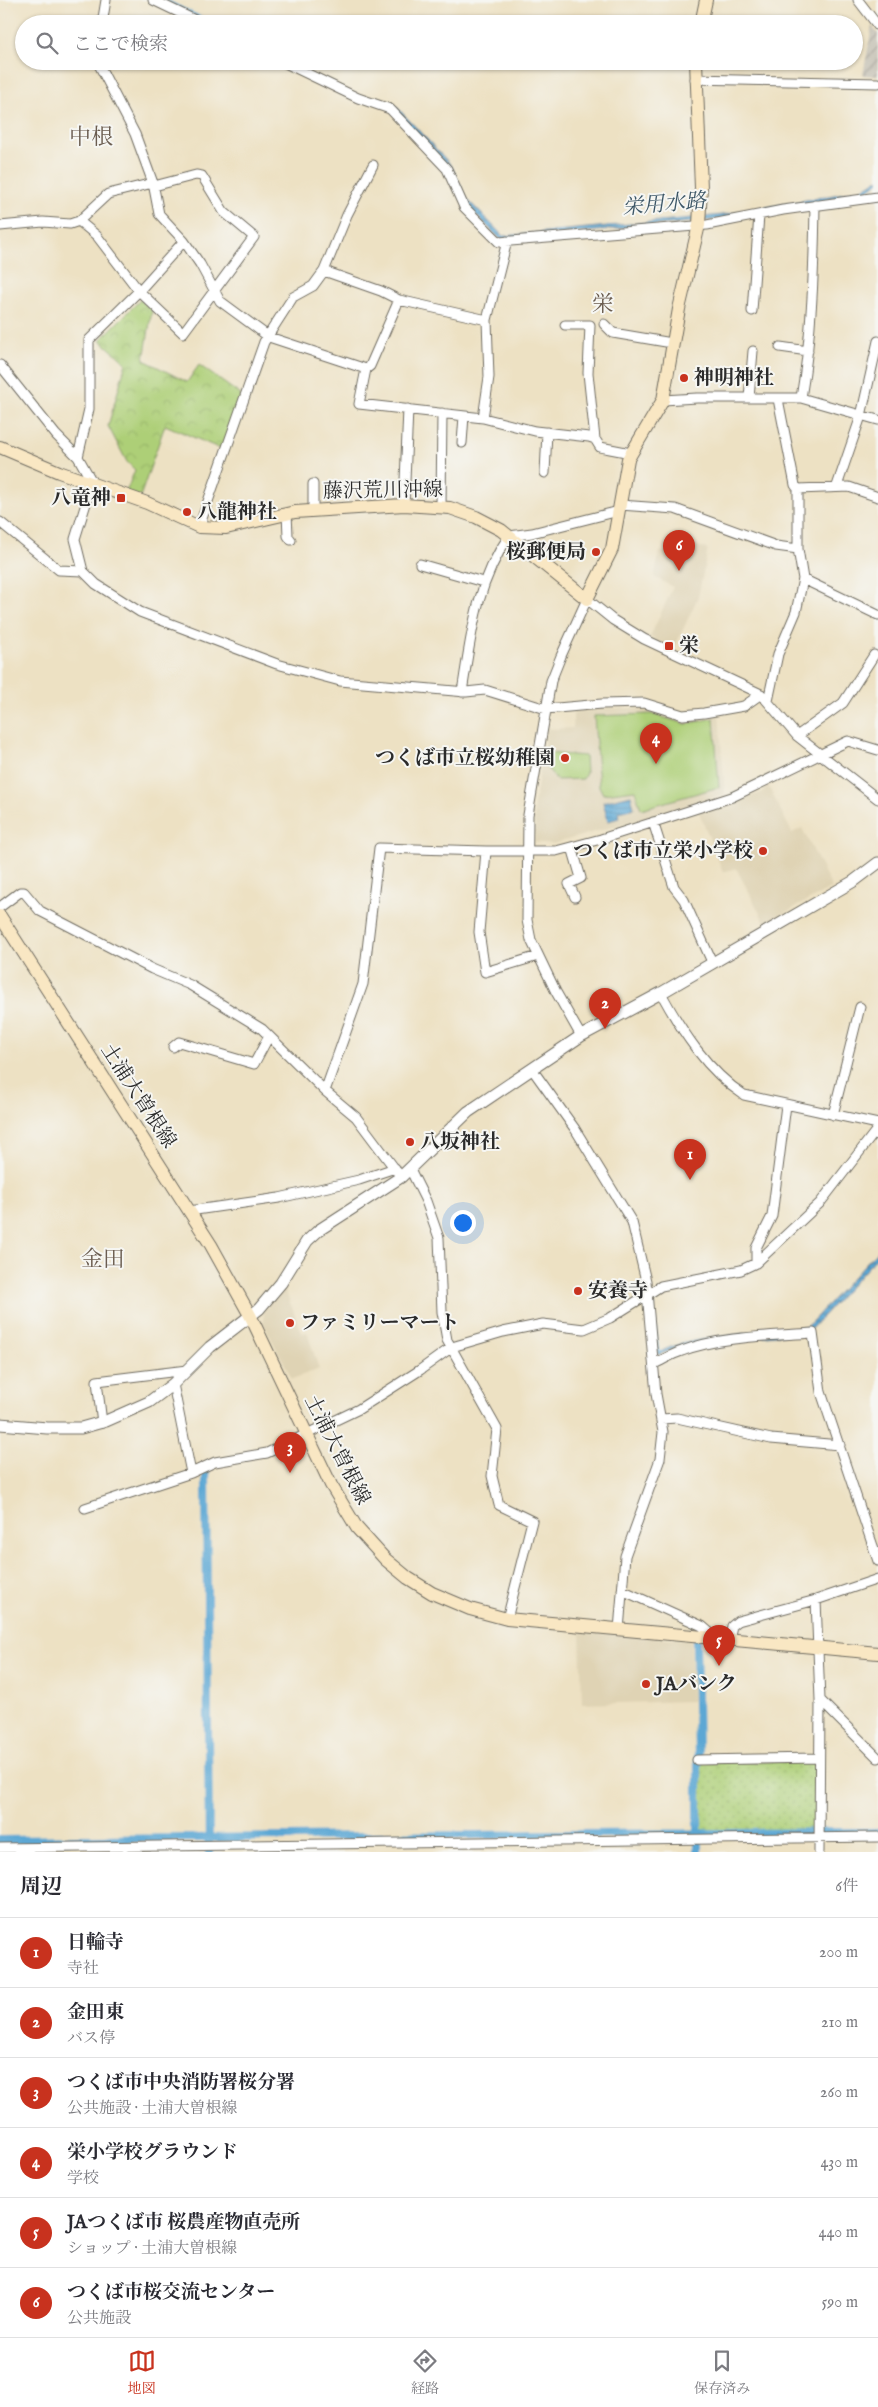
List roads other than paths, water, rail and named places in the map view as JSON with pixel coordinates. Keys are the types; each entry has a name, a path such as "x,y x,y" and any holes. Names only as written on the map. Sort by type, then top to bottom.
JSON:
{"main road":[{"path":"703,15 706,0"},
{"path":"587,599 612,549 631,453 663,400 686,275 699,226 701,188 696,70"},
{"name":"藤沢荒川沖線","path":"0,447 92,484 147,503 199,528 226,528 287,514 313,511 404,505 441,506 476,517 509,536 587,599"},
{"name":"土浦大曽根線","path":"0,916 211,1244 251,1317 345,1512 361,1534 385,1559 408,1578 450,1602 507,1619 878,1653"}],"street":[{"path":"104,15 106,0"},
{"path":"153,0 184,15"},
{"path":"858,0 878,26"},
{"path":"102,70 135,134 154,185 159,214 184,241 200,264 214,293 232,312 268,337 366,369"},
{"path":"300,70 358,98 390,109 447,169 464,207 500,242 699,226 815,205 878,197"},
{"path":"696,79 878,83"},
{"path":"199,528 264,342 293,297 313,286 324,271 347,215 373,165"},
{"path":"0,226 43,222 70,224 80,221 108,194 196,175 202,176 224,212 254,237 183,333 139,292 97,236 80,221"},
{"path":"801,398 814,288 815,205"},
{"path":"752,311 758,215"},
{"path":"78,458 89,410 89,340 139,292 184,241"},
{"path":"483,418 489,377 486,320 508,242"},
{"path":"324,271 380,291 399,300 486,320"},
{"path":"399,300 370,366 366,369 359,404 483,418 548,432 595,439"},
{"path":"604,324 613,333 672,343"},
{"path":"565,325 590,326 588,373 595,439 600,447 631,453"},
{"path":"837,486 861,416 878,341"},
{"path":"780,347 808,351"},
{"path":"749,398 753,350"},
{"path":"0,365 56,435 78,458 92,480 75,539 83,571 96,584 140,612 277,664 340,681 462,692 485,690 546,709 602,704 644,703 683,715 744,706 761,694"},
{"path":"663,400 697,398 801,398 878,420"},
{"path":"768,701 778,654 796,612 803,579 798,549 798,489 795,485 778,399"},
{"path":"404,505 408,409"},
{"path":"441,506 442,413"},
{"path":"462,443 464,416"},
{"path":"545,473 548,432"},
{"path":"313,484 313,511"},
{"path":"798,489 849,487 878,496"},
{"path":"462,692 475,611 483,582 495,555 509,536 532,533 619,508 674,509 776,546 798,549"},
{"path":"287,514 288,536 291,540"},
{"path":"0,522 59,570 83,571"},
{"path":"420,564 483,582"},
{"path":"803,579 878,615"},
{"path":"581,1036 531,940 527,920 527,851 528,815 551,681 560,656 587,599 613,620 644,640 761,694 797,736 878,799"},
{"path":"797,736 843,702 874,655"},
{"path":"325,1091 363,984 379,848 486,852 556,851 732,797 848,741 878,750"},
{"path":"653,822 674,886 684,900 712,962"},
{"path":"572,847 581,878 569,884 575,897"},
{"path":"486,852 478,932 485,972 538,956"},
{"path":"0,1424 66,1429 81,1428 102,1422 149,1402 173,1384 210,1347 251,1317 281,1283 308,1241 318,1230 402,1171 455,1122 581,1036 661,993 854,881 878,863"},
{"path":"0,907 20,892 24,892 40,911 152,969 190,985 262,1029 325,1091 356,1116 426,1201 439,1238 442,1312 447,1340 497,1429 492,1476 500,1505 532,1521 507,1619"},
{"path":"661,993 688,1037 728,1085 744,1095 878,1124"},
{"path":"833,1115 860,1007"},
{"path":"173,1047 179,1042 254,1064 269,1036"},
{"path":"532,1069 575,1129 632,1222 646,1281 656,1394 663,1444 660,1459 625,1556 619,1630"},
{"path":"756,1263 756,1248 772,1216 786,1105"},
{"path":"85,1508 191,1473 215,1462 266,1453 359,1409 420,1370 452,1346 503,1332 543,1324 584,1329 610,1318 661,1286 741,1270 756,1263 820,1203 878,1128"},
{"path":"189,1211 279,1198 402,1171"},
{"path":"654,1364 696,1346 764,1336 813,1333 820,1392 840,1445 878,1561"},
{"path":"102,1422 97,1381 187,1370"},
{"path":"173,1384 191,1473"},
{"path":"661,1420 677,1418 771,1439 840,1445"},
{"path":"622,1590 702,1626 722,1638 738,1621 816,1600 878,1579"},
{"path":"816,1600 820,1700 819,1852"},
{"path":"820,1700 878,1758"},
{"path":"697,1760 819,1758"},
{"path":"0,1848 878,1837"}],"water":[{"path":"392,102 451,165 467,199 503,236 723,215 861,190 878,179 878,183 864,193 723,219 501,240 463,202 449,169 392,107"},
{"path":"631,795 634,808 618,812 619,818 608,821 603,802"},
{"path":"878,1250 878,1256 809,1331 681,1346 658,1355 666,1349 703,1339 807,1327"}],"waterway":[{"path":"165,0 196,15"},
{"path":"378,100 393,106"},
{"path":"652,1298 658,1353 661,1352"},
{"path":"206,1474 209,1852"},
{"path":"696,1641 698,1757"},
{"path":"698,1762 698,1834"},
{"path":"579,1834 878,1832"},
{"path":"0,1840 573,1834"},
{"path":"698,1844 698,1852"}],"place":[{"name":"神明神社","path":"684,378"},
{"name":"八竜神","path":"121,498"},
{"name":"八龍神社","path":"187,512"},
{"name":"桜郵便局","path":"596,552"},
{"name":"つくば市桜交流センター","path":"679,571"},
{"name":"栄","path":"669,646"},
{"name":"つくば市立桜幼稚園","path":"565,758"},
{"name":"栄小学校グラウンド","path":"656,764"},
{"name":"つくば市立栄小学校","path":"763,851"},
{"name":"金田東","path":"605,1029"},
{"name":"八坂神社","path":"410,1142"},
{"name":"日輪寺","path":"690,1180"},
{"name":"安養寺","path":"578,1291"},
{"name":"ファミリーマート","path":"290,1323"},
{"name":"つくば市中央消防署桜分署","path":"290,1473"},
{"name":"JAつくば市 桜農産物直売所","path":"719,1666"},
{"name":"JAバンク","path":"646,1684"}],"district":[{"name":"中根","path":"91,138"},
{"name":"栄","path":"603,305"},
{"name":"金田","path":"103,1260"}],"water label":[{"name":"栄用水路","path":"664,205"}]}
